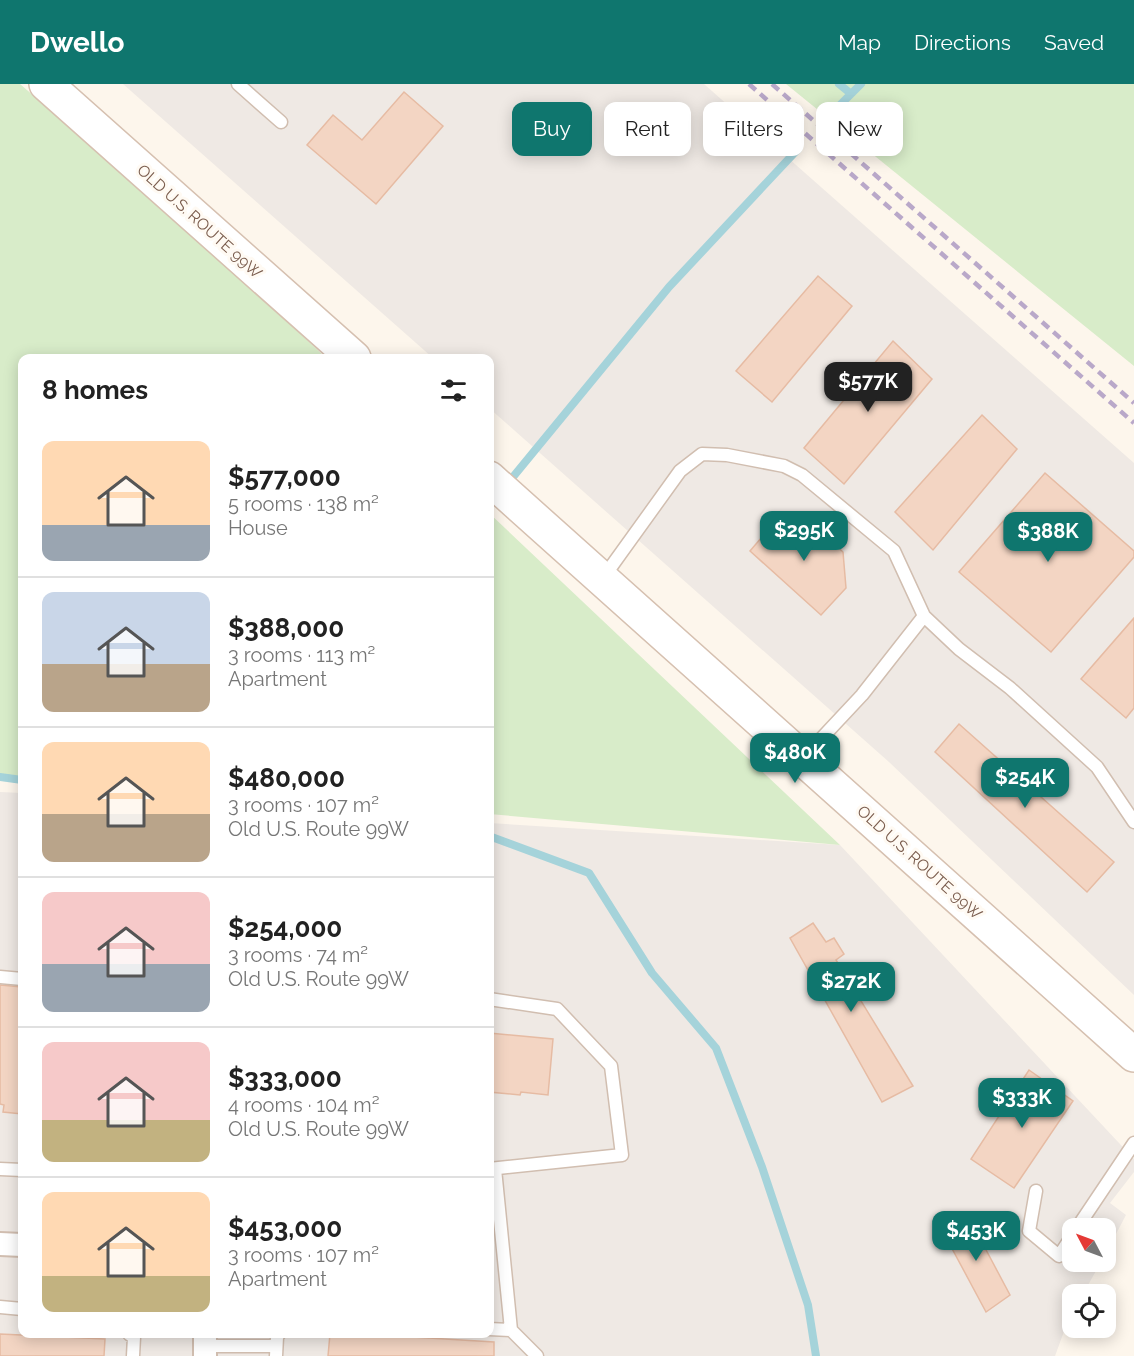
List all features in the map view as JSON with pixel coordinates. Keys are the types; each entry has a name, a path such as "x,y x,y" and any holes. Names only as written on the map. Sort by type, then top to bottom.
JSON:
{"main road":[{"name":"OLD U.S. ROUTE 99W","path":"46,84 350,354"},
{"name":"OLD U.S. ROUTE 99W","path":"494,482 1134,1054"}],"street":[{"path":"0,1244 18,1245"}],"lane":[{"path":"238,84 281,122"},
{"path":"602,579 680,471 702,454 727,455 784,466 802,475 894,551 924,616 959,649 1010,688 1097,767 1134,822"},
{"path":"804,758 862,695 924,616"},
{"path":"0,977 18,979"},
{"path":"494,1000 557,1009 612,1066 622,1155 494,1169"},
{"path":"1084,1218 1134,1143"},
{"path":"0,1169 18,1170"},
{"path":"494,1186 511,1330 537,1356"},
{"path":"1036,1191 1029,1231 1059,1256 1062,1251"},
{"path":"0,1307 18,1309"},
{"path":"494,1329 511,1330"},
{"path":"133,1356 134,1338"},
{"path":"205,1345 276,1351"}],"shaded area":[{"path":"123,84 704,84 724,102 703,102 703,156 786,156 1134,463 1134,995 889,762 494,412 494,354 428,354"},
{"path":"0,792 18,793 18,1338 494,1338 494,823 840,845 1134,1159 1134,1172 1110,1203 1126,1215 1116,1234 1116,1218 1062,1218 1062,1272 1095,1272 1089,1284 1062,1284 1062,1337 1055,1356 0,1356"}],"green space":[{"path":"0,84 20,84 213,251 322,354 18,354 18,776 0,776"},
{"path":"786,84 1134,84 1134,366 875,156 903,156 903,102 816,102 816,108"},
{"path":"494,518 840,845 494,814"}],"building":[{"path":"404,92 443,126 376,204 307,145 333,115 362,140"},
{"path":"818,276 852,306 772,402 736,371"},
{"path":"893,341 932,379 844,484 804,448"},
{"path":"982,415 1017,449 933,550 895,512"},
{"path":"1045,473 1134,551 1134,557 1051,652 959,572"},
{"path":"810,521 843,552 846,588 821,615 750,551 774,523"},
{"path":"1134,618 1134,708 1126,718 1081,679"},
{"path":"959,724 1114,862 1087,892 935,752"},
{"path":"813,923 826,942 834,938 844,954 836,960 913,1086 882,1102 790,938"},
{"path":"0,985 18,987 18,1114 3,1112 4,1105 0,1104"},
{"path":"494,1033 553,1039 548,1095 521,1092 520,1095 494,1092"},
{"path":"1029,1070 1073,1101 1014,1188 971,1159"},
{"path":"967,1214 1010,1295 986,1312 941,1228"},
{"path":"0,1334 18,1335 18,1338 105,1339 104,1356 0,1356"},
{"path":"330,1338 428,1338 494,1342 494,1356 328,1356"}],"waterway":[{"path":"839,84 850,93"},
{"path":"843,102 861,84"},
{"path":"508,483 669,287 791,156"},
{"path":"494,501 499,495"},
{"path":"0,777 18,779"},
{"path":"494,838 589,873 652,973 716,1048 762,1167 808,1305 816,1356"}],"railway":[{"path":"749,84 1134,423"},
{"path":"772,84 1134,403"}]}
